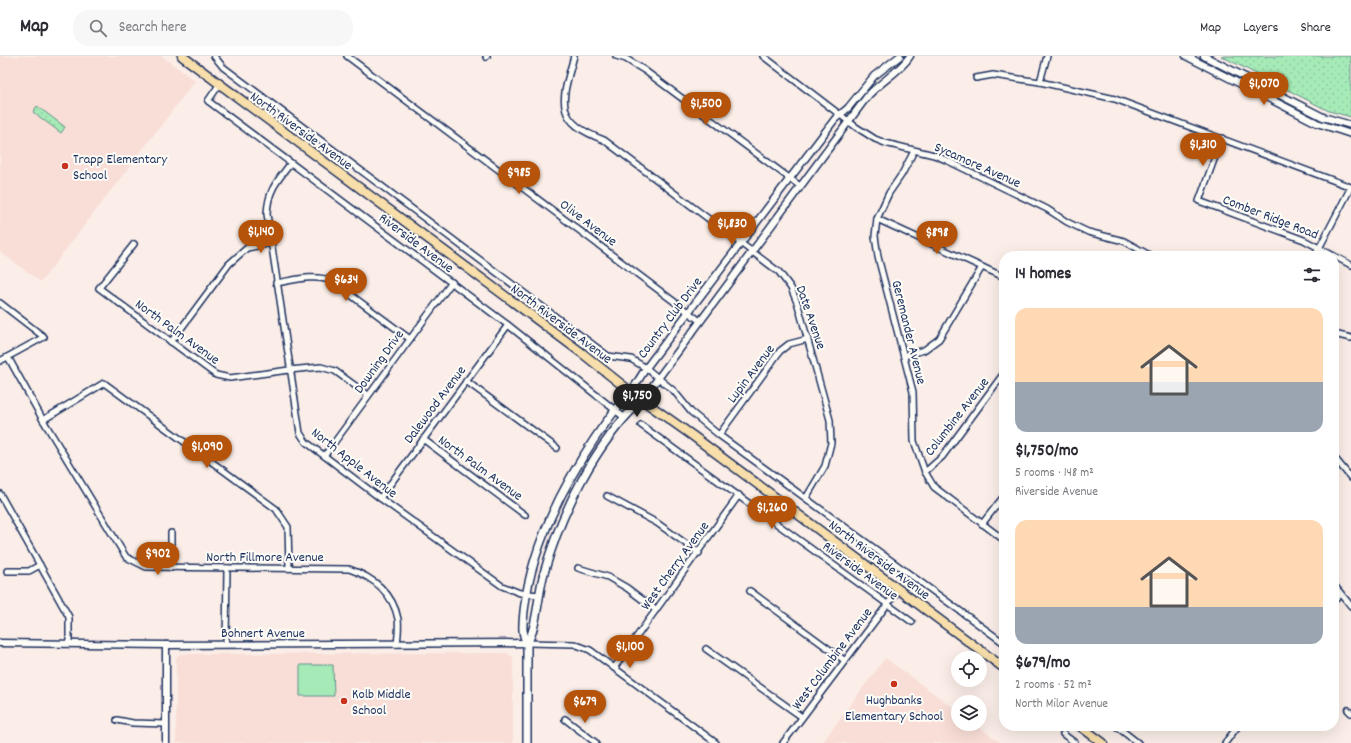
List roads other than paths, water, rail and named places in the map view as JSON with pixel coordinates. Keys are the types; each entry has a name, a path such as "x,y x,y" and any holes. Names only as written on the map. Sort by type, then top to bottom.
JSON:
{"main road":[{"name":"North Riverside Avenue","path":"182,56 219,85 582,353 631,392 900,588 999,664"},
{"name":"Country Club Drive","path":"631,392 615,410 576,468 552,513 534,565 526,594 522,635 527,644 533,635 538,595 548,560 569,506 600,452 620,424 642,400"},
{"path":"526,743 527,644"},
{"path":"1087,731 1103,743"}],"street":[{"name":"North Riverside Avenue","path":"214,56 229,72 608,356 631,359 646,368 674,390 691,412 719,435 999,639"},
{"name":"Olive Avenue","path":"347,56 700,321"},
{"name":"Date Avenue","path":"574,56 563,97 566,113 576,127 604,140 779,272 791,288 808,339 830,420 831,443 825,466 806,498"},
{"path":"616,56 626,59 644,70 800,186"},
{"name":"Sycamore Avenue","path":"763,56 849,122 885,144 946,160 1047,208 1068,222 1088,232 1124,241 1142,251"},
{"name":"Country Club Drive","path":"631,392 646,368 690,313 790,178 840,115 869,81 900,56"},
{"name":"Country Club Drive","path":"642,400 874,88 897,71 910,56"},
{"path":"1040,82 1047,56"},
{"path":"1186,56 1311,120 1330,128 1351,134"},
{"path":"1204,56 1323,117 1351,125"},
{"path":"976,78 994,75 1040,82 1114,99 1351,187 1317,251"},
{"name":"Riverside Avenue","path":"219,85 208,101 452,282 625,418"},
{"name":"Comber Ridge Road","path":"1222,138 1199,201 1293,236 1326,251"},
{"name":"Geremander Avenue","path":"914,151 902,174 889,193 877,219 875,236 878,257 913,392 914,441 925,472 934,487 999,536"},
{"name":"North Apple Avenue","path":"291,163 274,185 268,199 267,214 289,370 300,433 306,442 380,498 502,586 526,594 538,595"},
{"path":"877,219 999,276"},
{"path":"171,342 229,264 247,248 271,243"},
{"name":"North Palm Avenue","path":"134,244 99,288 216,375 230,378 321,367 335,371 368,395"},
{"name":"Comber Ridge Road","path":"1339,259 1351,265"},
{"path":"904,356 924,350 939,339 982,267"},
{"path":"276,283 322,277 332,281 410,339"},
{"name":"Downing Drive","path":"325,456 368,395 452,282"},
{"path":"0,303 44,337 0,361"},
{"name":"Dalewood Avenue","path":"380,498 508,325"},
{"path":"1339,335 1351,338"},
{"name":"Lupin Avenue","path":"719,435 780,351 789,344 808,339"},
{"name":"North Fillmore Avenue","path":"8,357 43,420 126,556 134,563 146,567 171,568 289,567 349,569 361,573 382,587 398,619 397,644"},
{"name":"Columbine Avenue","path":"925,472 942,457 999,380"},
{"path":"466,381 558,448"},
{"path":"43,420 104,383 276,509 288,527 289,567"},
{"name":"Riverside Avenue","path":"641,425 912,622"},
{"name":"North Palm Avenue","path":"423,439 525,515"},
{"path":"1339,463 1351,478"},
{"path":"0,494 69,617 69,643"},
{"name":"West Cherry Avenue","path":"614,668 699,553 739,495"},
{"path":"607,496 657,523 699,553"},
{"path":"982,524 999,502"},
{"path":"171,532 171,568"},
{"path":"8,571 29,571 40,564"},
{"path":"226,644 227,568"},
{"path":"578,568 608,577 627,588 656,610"},
{"name":"West Columbine Avenue","path":"783,743 844,660 900,588"},
{"path":"750,591 844,660"},
{"path":"1339,591 1351,606"},
{"name":"Bohnert Avenue","path":"0,643 166,645 527,644"},
{"path":"527,644 574,644 590,650 716,743"},
{"path":"166,645 166,743"},
{"path":"706,649 802,716"},
{"path":"565,719 596,743"},
{"path":"117,720 133,723 166,724"},
{"path":"1122,731 1138,743"},
{"path":"1225,743 1234,731"},
{"path":"1063,734 1075,743"}],"place":[{"name":"Trapp Elementary School","path":"65,166"},
{"name":"Hughbanks Elementary School","path":"894,684"},
{"name":"Kolb Middle School","path":"344,701"}]}
